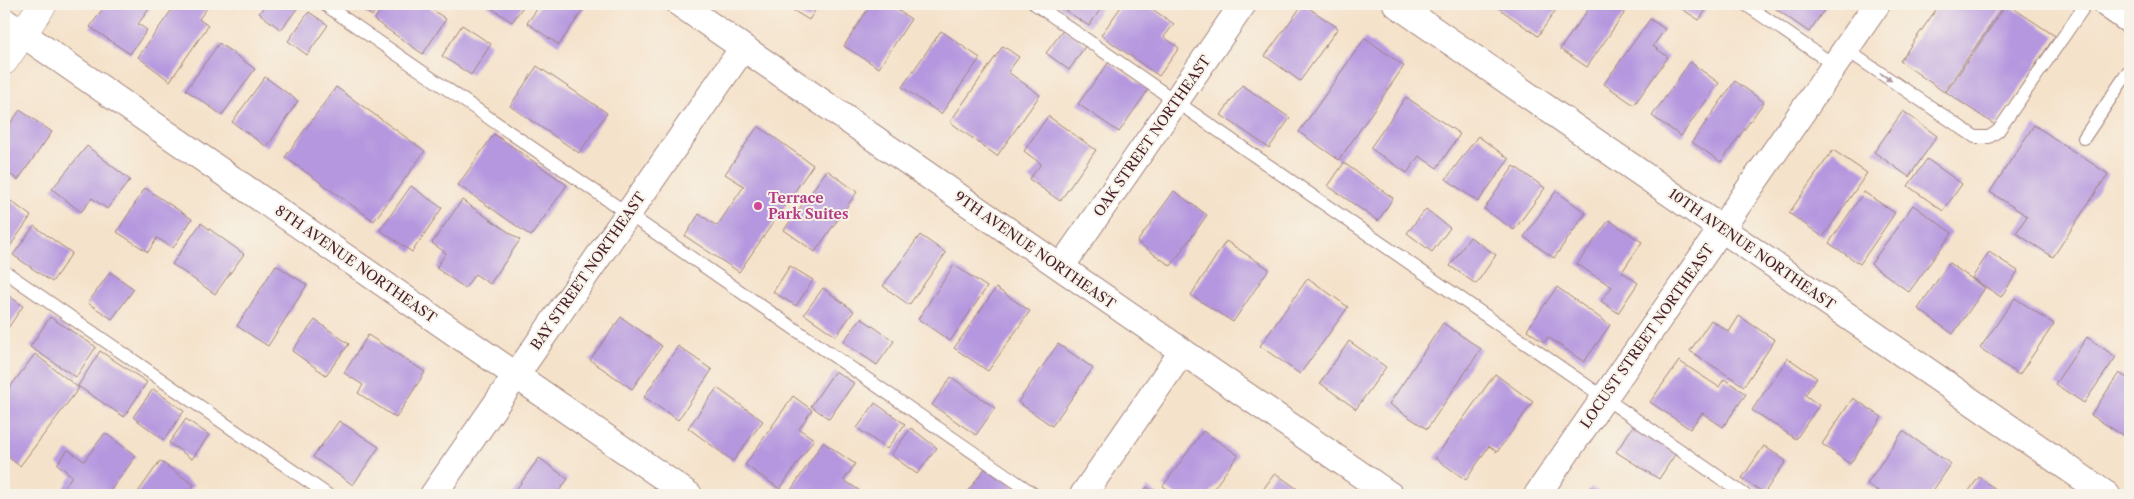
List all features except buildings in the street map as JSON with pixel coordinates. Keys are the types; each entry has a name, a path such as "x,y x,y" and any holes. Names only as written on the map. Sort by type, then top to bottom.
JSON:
{"street":[{"path":"4,60 13,27 43,4"},
{"name":"9TH AVENUE NORTHEAST","path":"680,4 1390,495"},
{"name":"OAK STREET NORTHEAST","path":"1061,267 1243,4"},
{"name":"10TH AVENUE NORTHEAST","path":"1396,4 2107,495"},
{"name":"LOCUST STREET NORTHEAST","path":"1537,495 1877,4"},
{"path":"2106,4 2130,21"},
{"name":"8TH AVENUE NORTHEAST","path":"13,27 689,495"},
{"name":"BAY STREET NORTHEAST","path":"433,495 743,48"},
{"path":"1083,495 1182,352"}],"lane":[{"path":"324,4 1035,495"},
{"path":"1035,4 1745,495"},
{"path":"1746,4 1975,137 1989,137 1998,131 2086,4"},
{"path":"2084,138 2130,69"},
{"path":"4,271 328,495"}],"place":[{"name":"Terrace Park Suites","path":"758,206"}]}
